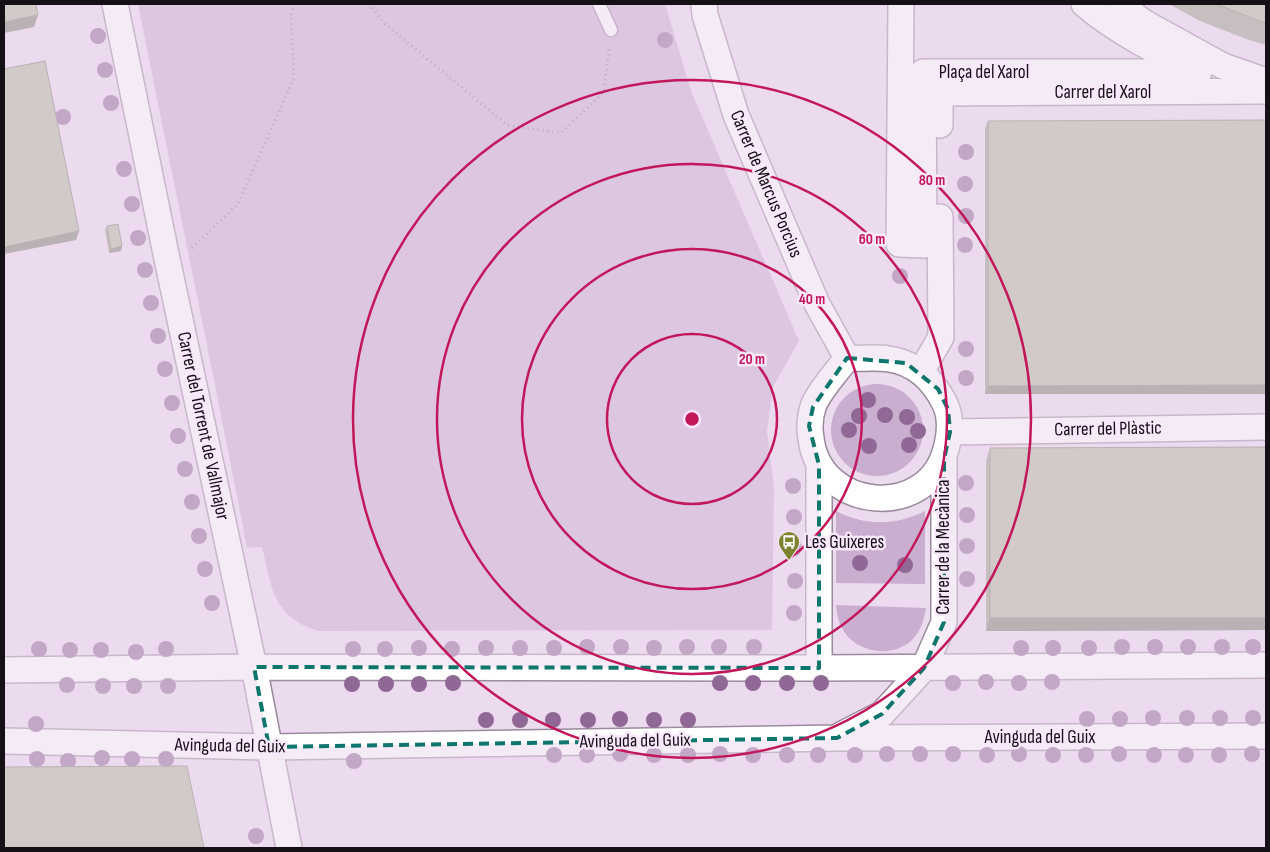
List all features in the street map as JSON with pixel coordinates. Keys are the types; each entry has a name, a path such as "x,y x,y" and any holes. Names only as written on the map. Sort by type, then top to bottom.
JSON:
{"street":[{"name":"Carrer del Torrent de Vallmajor","path":"115,4 254,667 289,848"},
{"name":"Carrer de Marcus Porcius","path":"704,4 704,15 736,115 817,304 847,358"},
{"name":"Plaça del Xarol","path":"901,4 899,244 924,245 923,72 1199,72 1169,58 1123,32 1084,4"},
{"path":"1119,4 1145,23 1223,66 1266,81"},
{"name":"Carrer del Xarol","path":"921,372 941,337 940,93 1266,91"},
{"path":"847,358 888,359 906,363 921,372 938,389 948,409 950,432 944,460 928,480 908,494 883,499 858,496 836,484 820,465 812,446 809,426 813,406 822,389 847,358"},
{"name":"Carrer del Plàstic","path":"950,432 1266,427"},
{"name":"Carrer de la Mecànica","path":"837,738 882,714 924,668 944,622 944,460"},
{"path":"819,668 818,564 820,465"},
{"path":"4,670 254,667 924,668 1266,665"},
{"name":"Avinguda del Guix","path":"4,741 269,747 837,738 1266,736"}],"lane":[{"path":"599,4 612,30"}],"path":[{"path":"166,254 188,252 238,204 294,78 291,16 294,4"},
{"path":"368,4 385,24 507,125 561,133 604,92 612,30"}],"highlighted area":[{"path":"847,358 906,363 938,389 948,409 950,432 944,459 944,622 924,668 882,714 837,738 269,747 254,667 819,668 819,465 809,426 813,407"}],"shaded area":[{"path":"138,4 665,4 691,91 799,341 773,387 767,431 774,487 772,630 317,631 291,617 276,598 268,575 262,547 247,548"},
{"path":"877,384 895,388 909,398 919,412 923,430 919,448 909,462 895,472 877,476 859,472 845,462 835,448 831,430 835,412 845,398 859,388"},
{"path":"836,511 869,522 892,522 925,511 925,584 836,583"},
{"path":"836,605 926,608 922,625 912,640 894,650 884,651 865,648 848,636 840,623"}],"building":[{"path":"4,4 36,4 38,15 4,22"},
{"path":"1216,4 1266,4 1266,23 1257,20"},
{"path":"45,61 79,231 4,247 4,69"},
{"path":"1266,120 1266,385 988,386 988,121"},
{"path":"118,224 122,246 111,249 107,226"},
{"path":"1266,447 1266,618 990,618 990,448"},
{"path":"187,766 204,848 4,848 4,767"}],"place":[{"name":"Les Guixeres","path":"789,561"}]}
